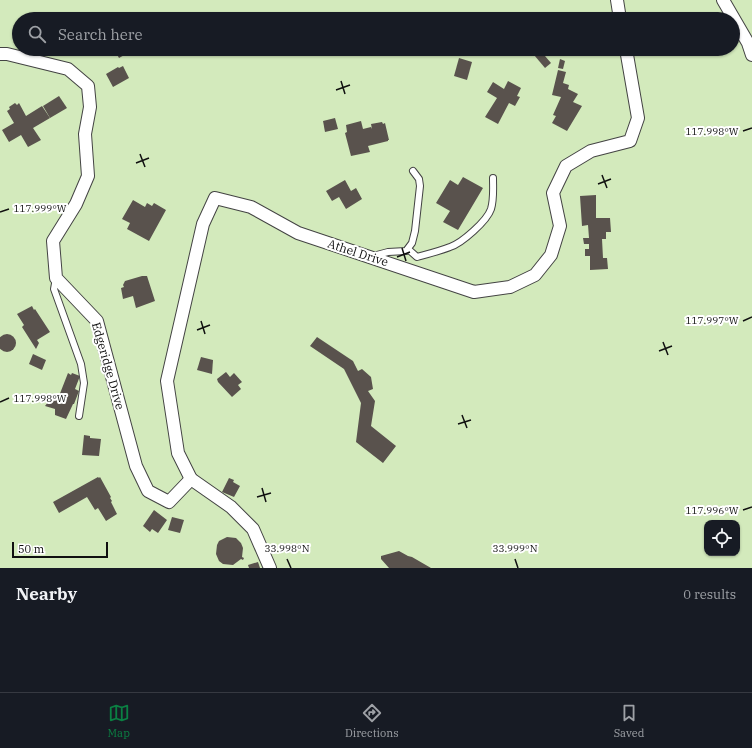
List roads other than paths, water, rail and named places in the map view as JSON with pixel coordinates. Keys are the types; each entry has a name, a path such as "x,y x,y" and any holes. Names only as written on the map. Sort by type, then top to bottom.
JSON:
{"street":[{"path":"617,0 619,12"},
{"path":"723,0 730,12"},
{"path":"740,29 748,43 752,55"},
{"path":"0,54 12,55"},
{"path":"15,56 68,69 88,86 90,107 85,134 88,176 76,204 53,241 56,278"},
{"name":"Athel Drive","path":"191,479 178,453 167,381 203,224 215,198 251,207 298,233 474,292 510,287 535,275 551,255 560,226 552,193 566,166 591,151 630,141 638,118 627,56"},
{"name":"Edgeridge Drive","path":"56,278 97,321 136,466 148,491 169,502 191,479"},
{"path":"191,479 231,507 253,529 270,568"}],"lane":[{"path":"369,257 384,252 402,252 408,249 412,243 415,231 420,186 419,179 413,171"},
{"path":"408,249 417,257 451,247 465,237 486,218 490,210 492,202 493,178"},
{"path":"56,278 54,289 81,364 84,383 79,416"}]}
